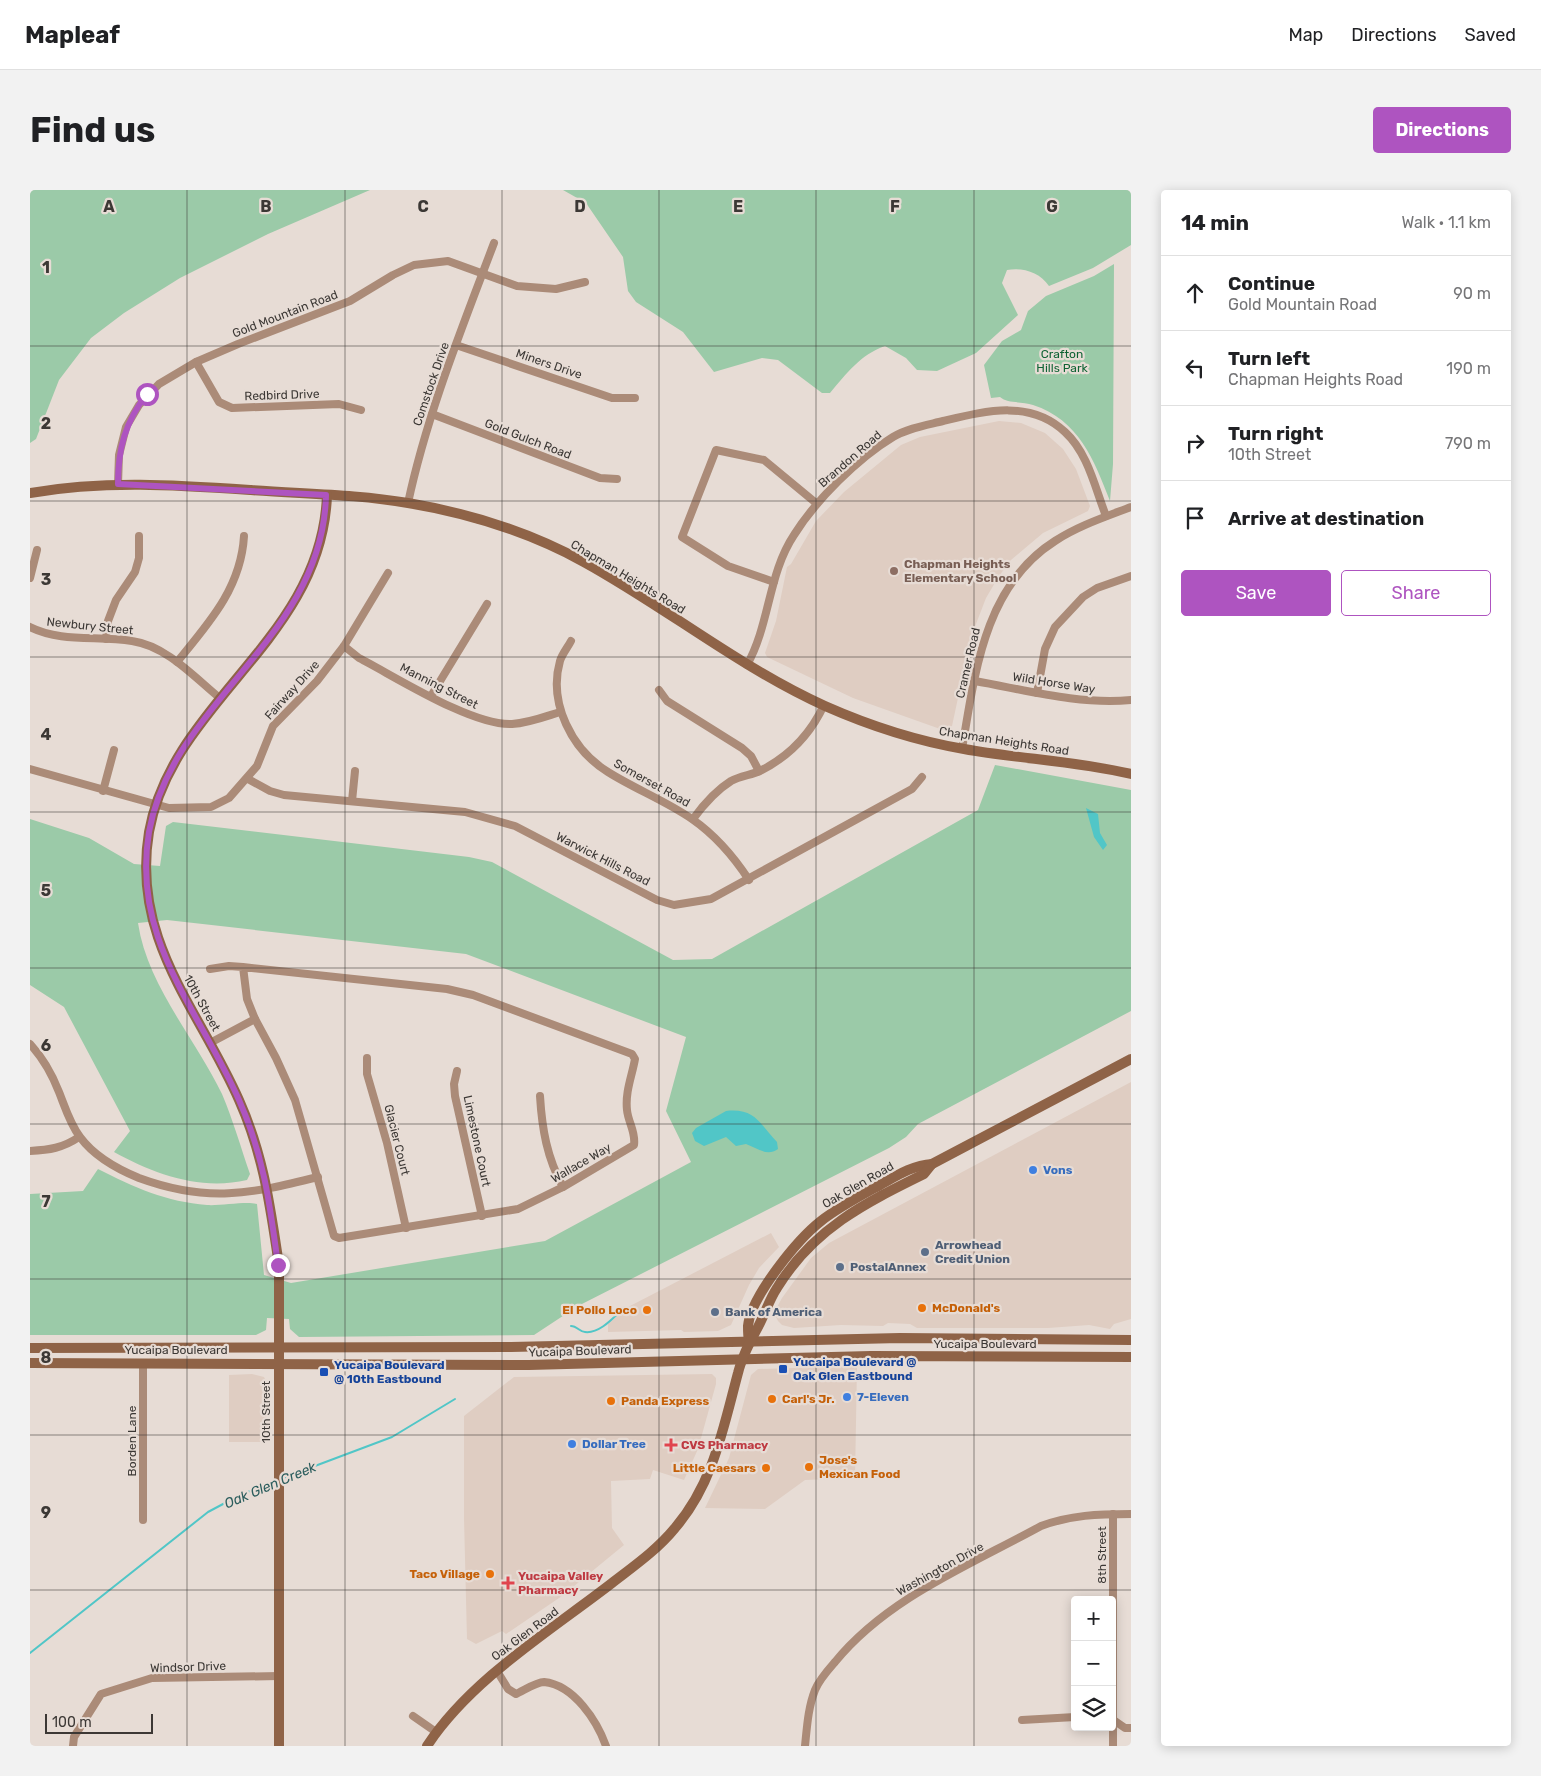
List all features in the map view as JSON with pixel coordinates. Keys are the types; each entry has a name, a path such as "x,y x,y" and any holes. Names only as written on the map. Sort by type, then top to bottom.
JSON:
{"main road":[{"name":"Chapman Heights Road","path":"30,493 118,484 326,495 408,503 456,513 542,542 583,562 747,665 824,705 914,737 962,749 1131,774"},
{"name":"10th Street","path":"279,1746 278,1265 268,1190 255,1140 239,1099 157,940 150,912 146,865 149,832 156,806 175,763 192,736 275,632 298,597 311,570 320,539 326,495"},
{"name":"Oak Glen Road","path":"427,1746 436,1732 466,1697 645,1557 674,1530 688,1512 699,1495 713,1464 742,1358 749,1341 782,1280 806,1249 828,1228 924,1174 932,1164 1131,1059"},
{"name":"Yucaipa Boulevard","path":"30,1348 279,1349 511,1347 900,1338 1131,1340"},
{"name":"Yucaipa Boulevard","path":"30,1363 529,1365 871,1356 1131,1357"}],"street":[{"name":"Comstock Drive","path":"408,503 417,462 432,414 494,243"},
{"name":"Gold Mountain Road","path":"118,484 121,443 126,427 139,405 158,384 196,362 272,330 326,312 414,265 448,261 482,275 517,286 556,289 585,282"},
{"name":"Miners Drive","path":"456,345 612,398 635,398"},
{"name":"Redbird Drive","path":"196,362 219,402 232,408 339,404 361,410"},
{"name":"Brandon Road","path":"747,665 761,638 774,582 793,537 816,503 894,436 919,427 990,410 1006,409 1032,414 1049,420 1065,432 1084,458 1106,516"},
{"name":"Gold Gulch Road","path":"432,414 600,478 617,479"},
{"path":"774,582 728,566 682,537 716,450 764,460 816,503"},
{"name":"Cramer Road","path":"962,749 985,634 995,608 1009,584 1029,561 1053,542 1106,516 1131,507"},
{"path":"106,639 108,622 116,600 135,572 139,558 139,536"},
{"path":"177,662 210,622 229,593 243,554 244,536"},
{"path":"30,578 37,550"},
{"name":"Fairway Drive","path":"30,769 156,806 192,809 211,807 229,798 248,779 257,766 274,726 317,680 344,646 388,573"},
{"path":"1037,693 1045,649 1056,627 1083,597 1097,588 1131,576"},
{"path":"432,696 487,604"},
{"name":"Newbury Street","path":"30,626 56,636 134,641 159,651 177,662 221,699"},
{"name":"Somerset Road","path":"571,641 560,660 556,689 560,712 578,744 607,772 693,819 732,856 749,880"},
{"name":"Manning Street","path":"344,646 359,658 473,717 511,724 531,722 560,712"},
{"name":"Wild Horse Way","path":"975,681 1037,693 1107,702 1131,700"},
{"path":"659,690 667,701 742,748 751,756 759,771"},
{"path":"693,819 707,800 720,789 733,780 759,771 778,761 801,742 809,732 824,705"},
{"path":"103,790 114,750"},
{"path":"352,801 355,771"},
{"name":"Warwick Hills Road","path":"248,779 270,791 284,795 465,812 498,820 515,826 657,900 674,904 711,899 749,880 912,789 922,777"},
{"name":"Wallace Way","path":"210,969 229,966 242,967 447,989 473,995 632,1054 635,1059 628,1084 626,1109 635,1137 634,1145 563,1187 518,1209 339,1238 334,1236 295,1100 276,1058 254,1019 247,999 242,967"},
{"path":"210,1043 254,1019"},
{"path":"30,1044 50,1072 79,1137 106,1161 130,1174 164,1187 193,1193 226,1195 268,1190 318,1177"},
{"name":"Glacier Court","path":"368,1058 367,1074 387,1143 406,1228"},
{"name":"Limestone Court","path":"457,1071 454,1084 455,1096 482,1216"},
{"path":"540,1096 542,1127 548,1154 563,1187"},
{"path":"30,1151 50,1150 67,1145 79,1137"},
{"name":"Borden Lane","path":"143,1363 143,1520"},
{"name":"8th Street","path":"1113,1514 1113,1686"},
{"name":"Washington Drive","path":"805,1746 812,1700 816,1688 826,1672 844,1650 900,1603 1041,1526 1059,1519 1082,1515 1131,1514"},
{"path":"497,1671 508,1689 516,1694 542,1682 557,1686 580,1702 600,1730 606,1746"},
{"name":"Windsor Drive","path":"73,1746 74,1737 101,1694 152,1678 279,1676"},
{"path":"413,1716 436,1732"},
{"path":"1022,1720 1071,1717"},
{"path":"1116,1722 1125,1728 1131,1728"},
{"name":"8th Street","path":"1113,1731 1113,1746"}],"shaded area":[{"name":"Chapman Heights Elementary School","path":"999,421 1021,423 1045,433 1063,449 1076,469 1090,506 1088,511 1043,533 1011,560 999,576 986,598 971,637 952,726 943,730 853,698 767,657 765,653 776,621 787,567 791,564 816,521 844,492 901,445 920,437"},
{"path":"1131,1082 1131,1319 1114,1324 1110,1329 1089,1325 1048,1328 917,1328 910,1324 888,1323 883,1326 841,1325 794,1328 782,1325 778,1321 775,1315 776,1309 782,1298 811,1258 829,1243"},
{"path":"771,1233 779,1247 759,1268 731,1325 718,1331 608,1332 608,1324 630,1306"},
{"path":"857,1366 855,1478 805,1480 765,1509 705,1508 729,1458 751,1375 758,1369"},
{"path":"252,1374 264,1377 267,1383 266,1442 229,1442 229,1375"},
{"path":"712,1374 716,1378 716,1384 698,1449 684,1480 653,1470 650,1479 611,1481 612,1528 624,1545 562,1596 506,1634 502,1631 476,1644 467,1639 464,1416 514,1377"}],"green space":[{"path":"30,190 370,190 268,234 180,278 124,313 91,338 59,380 36,439 30,443"},
{"path":"563,190 1131,190 1131,245 1093,268 1049,286 1036,274 1019,269 1007,270 1002,283 1018,315 976,353 937,371 917,370 906,358 885,346 868,354 848,372 830,393 822,393 778,360 762,358 714,372 683,332 636,302 628,291 623,257 586,203"},
{"name":"Crafton Hills Park","path":"1114,264 1113,464 1110,501 1091,457 1073,431 1049,412 1033,405 1007,401 1000,397 991,398 984,365 1002,341 1021,330 1028,311 1046,296 1094,276"},
{"path":"995,765 1131,790 1131,1011 918,1124 906,1137 889,1148 578,1306 534,1335 299,1337 290,1329 289,1319 267,1318 266,1330 256,1335 30,1335 30,1194 83,1191 98,1169 137,1188 178,1201 207,1205 257,1204 264,1275 291,1283 545,1241 691,1162 666,1111 686,1037 466,954 167,920 138,923 143,946 161,990 222,1094 250,1174 247,1180 229,1183 195,1182 161,1173 129,1160 114,1152 130,1131 64,1007 30,985 30,819 89,838 134,864 160,866 166,826 173,822 469,857 492,862 673,960 712,959 978,810"}],"water":[{"path":"1086,808 1098,814 1100,833 1107,845 1103,850 1094,837"},
{"path":"726,1111 744,1112 756,1118 777,1142 778,1149 766,1152 746,1144 736,1146 726,1137 704,1146 695,1141 692,1133 696,1128"}],"waterway":[{"name":"Oak Glen Creek","path":"571,1326 583,1332 591,1332 607,1324 625,1307"},
{"name":"Oak Glen Creek","path":"283,1478 392,1437 455,1399"},
{"name":"Oak Glen Creek","path":"30,1653 208,1512 240,1495 276,1481"}],"place":[{"name":"Chapman Heights Elementary School","path":"894,571"},
{"name":"Vons","path":"1033,1170"},
{"name":"Arrowhead Credit Union","path":"925,1252"},
{"name":"PostalAnnex","path":"840,1267"},
{"name":"McDonald's","path":"922,1308"},
{"name":"El Pollo Loco","path":"647,1310"},
{"name":"Bank of America","path":"715,1312"},
{"name":"Yucaipa Boulevard @ Oak Glen Eastbound","path":"783,1369"},
{"name":"Yucaipa Boulevard @ 10th Eastbound","path":"324,1372"},
{"name":"7-Eleven","path":"847,1397"},
{"name":"Carl's Jr.","path":"772,1399"},
{"name":"Panda Express","path":"611,1401"},
{"name":"Dollar Tree","path":"572,1444"},
{"name":"CVS Pharmacy","path":"671,1445"},
{"name":"Jose's Mexican Food","path":"809,1467"},
{"name":"Little Caesars","path":"766,1468"},
{"name":"Taco Village","path":"490,1574"},
{"name":"Yucaipa Valley Pharmacy","path":"508,1583"}],"route":[{"path":"147,394 126,427 119,455 118,484 166,485 326,495 322,532 311,570 298,597 280,625 192,736 171,770 156,806 149,832 146,865 150,912 157,940 177,984 239,1099 262,1159 278,1265"}]}
